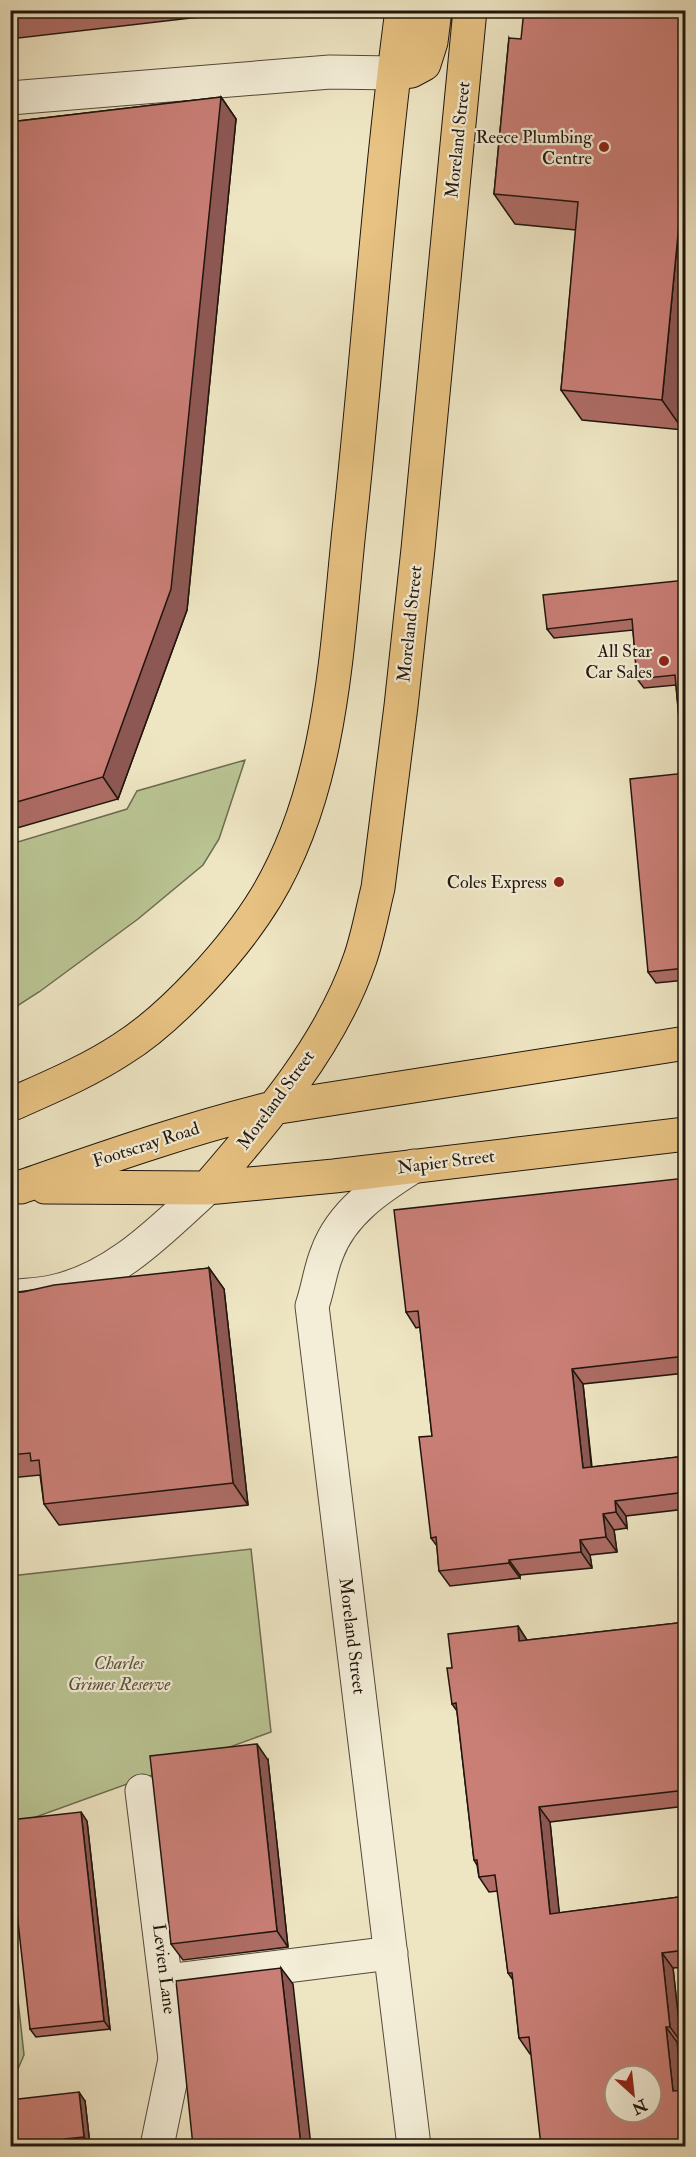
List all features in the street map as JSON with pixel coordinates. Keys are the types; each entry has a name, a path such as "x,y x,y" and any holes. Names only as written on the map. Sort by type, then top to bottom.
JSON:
{"main road":[{"path":"10,1105 100,1062 148,1031 211,970 266,897 308,802 324,742 333,682 402,10"},
{"path":"394,73 411,71 424,64 431,42 435,10"},
{"name":"Moreland Street","path":"207,1188 273,1108 324,1032 360,959 378,888 418,549 470,10"},
{"path":"273,1108 686,1043"},
{"name":"Footscray Road","path":"16,1187 150,1142 273,1108"},
{"name":"Napier Street","path":"207,1188 686,1134"},
{"name":"Footscray Road","path":"16,1187 207,1188"}],"street":[{"path":"10,98 330,72 394,73"},
{"name":"Moreland Street","path":"414,1166 368,1198 340,1226 326,1254 312,1306 414,2146"},
{"path":"10,1296 51,1292 98,1275 123,1261 141,1247 207,1188"},
{"name":"Levien Lane","path":"142,1791 175,2059 157,2146"},
{"path":"166,1981 391,1953"}],"green space":[{"path":"245,760 219,839 203,865 138,919 11,1010 11,844 127,809 137,791"},
{"name":"Charles Grimes Reserve","path":"251,1549 271,1732 11,1826 11,1576"},
{"path":"11,1936 24,2055 10,2085"}],"building":[{"path":"10,10 72,10 10,18"},
{"name":"Reece Plumbing Centre","path":"524,10 686,10 686,152 662,400 561,390 578,202 494,194 509,38 521,39"},
{"path":"221,97 171,589 103,777 10,804 10,122"},
{"name":"All Star Car Sales","path":"686,580 686,729 680,729 675,675 637,679 632,619 547,629 543,595"},
{"path":"686,773 686,968 648,972 630,779"},
{"path":"686,1178 686,1356 572,1369 583,1468 686,1456 686,1492 615,1501 616,1512 603,1514 606,1537 580,1540 581,1552 439,1571 436,1537 431,1538 419,1437 432,1436 418,1311 406,1312 394,1210"},
{"path":"209,1268 233,1483 44,1504 39,1460 31,1461 30,1453 10,1455 10,1293 54,1285"},
{"path":"686,1622 686,1790 539,1807 550,1914 686,1896 686,1950 662,1953 670,2027 666,2027 673,2091 686,2090 686,2146 541,2146 529,2037 519,2038 512,1973 508,1973 495,1875 479,1877 477,1860 474,1860 456,1703 452,1704 447,1668 452,1668 448,1634 518,1626 519,1641"},
{"path":"257,1744 277,1931 171,1944 150,1756"},
{"path":"81,1812 104,2021 30,2029 10,1851 10,1820"},
{"path":"281,1968 301,2146 193,2146 176,1981"},
{"path":"79,2092 84,2137 65,2139 66,2146 10,2146 10,2100"}],"place":[{"name":"Reece Plumbing Centre","path":"604,147"},
{"name":"All Star Car Sales","path":"664,661"},
{"name":"Coles Express","path":"559,882"}]}
